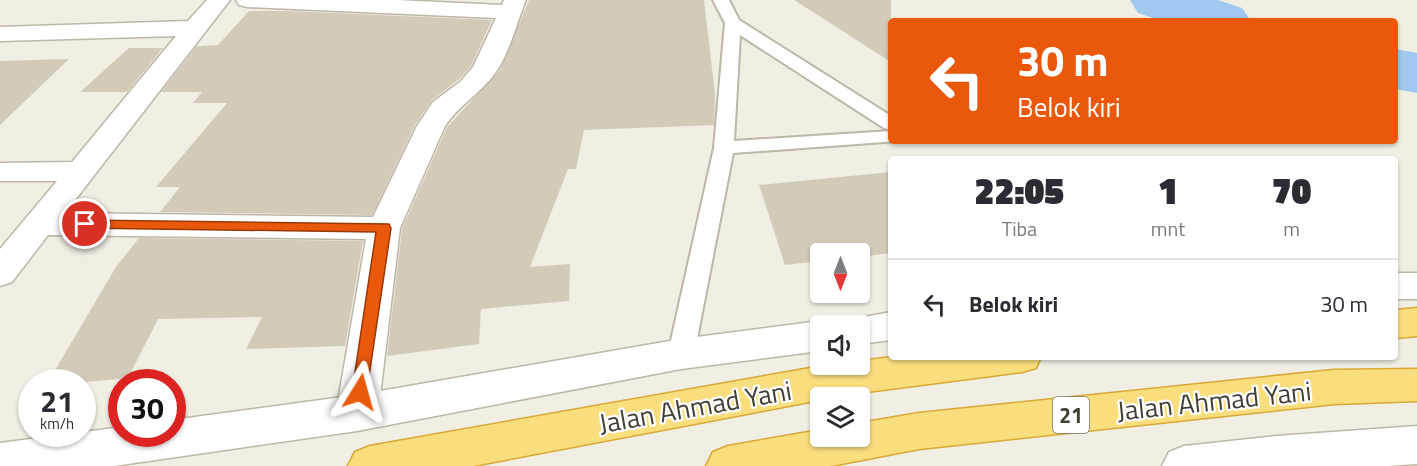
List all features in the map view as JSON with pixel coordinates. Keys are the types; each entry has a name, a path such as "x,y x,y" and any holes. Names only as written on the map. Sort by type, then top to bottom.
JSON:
{"highway":[{"path":"1398,324 1417,322"},
{"name":"Jalan Ahmad Yani","path":"370,466 843,379 998,360"},
{"name":"Jalan Ahmad Yani","path":"728,466 919,431 1334,387 1417,385"}],"street":[{"path":"0,273 219,0"},
{"path":"247,0 513,6 485,70 469,88 443,108 431,126 384,228 357,413"},
{"path":"0,34 195,28"},
{"path":"0,172 80,171"},
{"path":"39,224 384,228"},
{"path":"1398,286 1417,286"},
{"path":"870,329 888,326"},
{"path":"0,463 357,413 681,354 810,337"},
{"path":"1184,466 1276,455 1417,445"}],"lane":[{"path":"721,0 733,23 888,122"},
{"path":"681,354 724,147 733,23"},
{"path":"724,147 888,137"}],"building":[{"path":"529,0 704,0 715,94 714,125 584,130 576,169 568,169 530,267 570,264 569,301 481,309 479,344 387,356 402,229 447,127 500,70"},
{"path":"794,0 891,0 891,18 888,18 888,60"},
{"path":"249,11 492,20 471,66 458,80 432,100 415,125 372,215 160,212 180,187 156,187 227,103 193,103 202,92 161,92 197,46 218,45"},
{"path":"129,48 163,48 127,92 80,92"},
{"path":"69,59 0,125 0,61"},
{"path":"888,172 888,253 870,256 870,243 810,243 810,262 785,265 759,185"},
{"path":"139,238 363,241 345,346 246,349 262,317 158,319 133,369 108,369 108,380 96,381 96,369 56,369 116,267"}],"waterway":[{"path":"1159,0 1211,18"},
{"path":"1398,70 1417,73"}],"route":[{"path":"85,224 384,228 360,392"}]}
